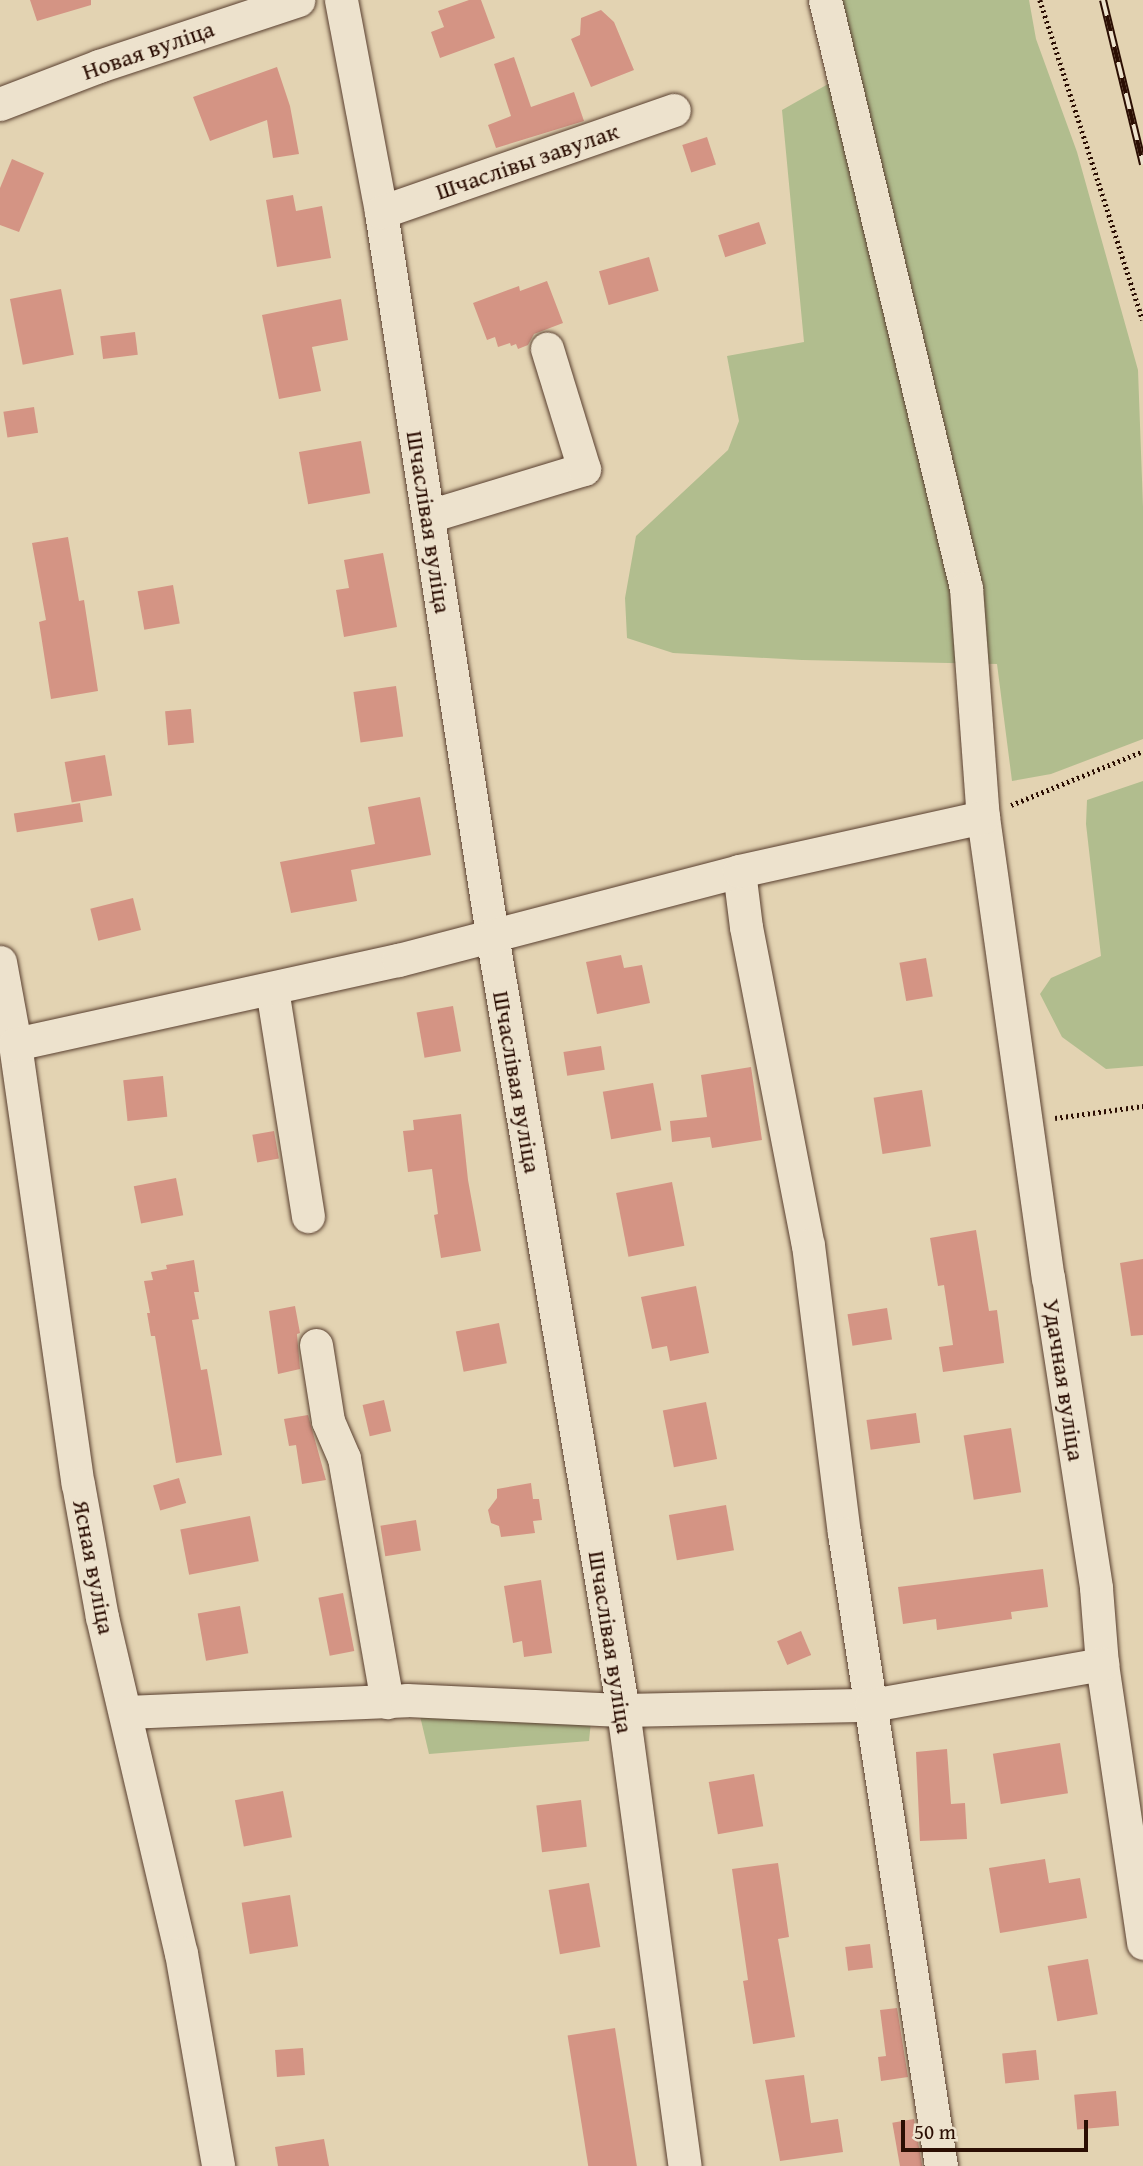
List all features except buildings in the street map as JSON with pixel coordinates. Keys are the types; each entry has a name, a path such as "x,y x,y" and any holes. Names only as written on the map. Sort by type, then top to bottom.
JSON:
{"street":[{"name":"Новая вуліца","path":"0,104 99,66 298,0"},
{"name":"Шчаслівая вуліца","path":"341,0 381,212 492,935 624,1710 685,2166"},
{"name":"Удачная вуліца","path":"825,0 967,588 983,817 1096,1588 1102,1664 1143,1943"},
{"name":"Шчаслівы завулак","path":"381,212 674,110"},
{"path":"429,516 584,469 547,349"},
{"path":"15,1044 272,989 739,871 983,817"},
{"path":"739,871 746,927 808,1245 844,1533 940,2166"},
{"name":"Ясная вуліца","path":"0,962 15,1044 78,1484 102,1617 181,1953 218,2166"},
{"path":"272,989 308,1216"},
{"path":"316,1345 328,1421 344,1458 387,1702"},
{"path":"126,1712 387,1702 624,1710 872,1705 1102,1664"}],"path":[{"path":"1040,0 1143,320"},
{"path":"983,817 1143,751"},
{"path":"1026,1122 1143,1106"}],"green space":[{"path":"842,0 1029,0 1036,39 1077,152 1138,370 1143,507 1143,739 1051,774 1012,781 997,664 802,660 673,653 627,638 625,598 636,536 728,450 739,421 727,356 804,342 782,110 837,79 855,62"},
{"path":"1143,781 1143,1066 1106,1069 1062,1037 1040,994 1051,978 1101,956 1086,824 1087,800"},
{"path":"420,1716 591,1721 589,1741 429,1754"}],"railway":[{"path":"1103,0 1143,164"}]}
